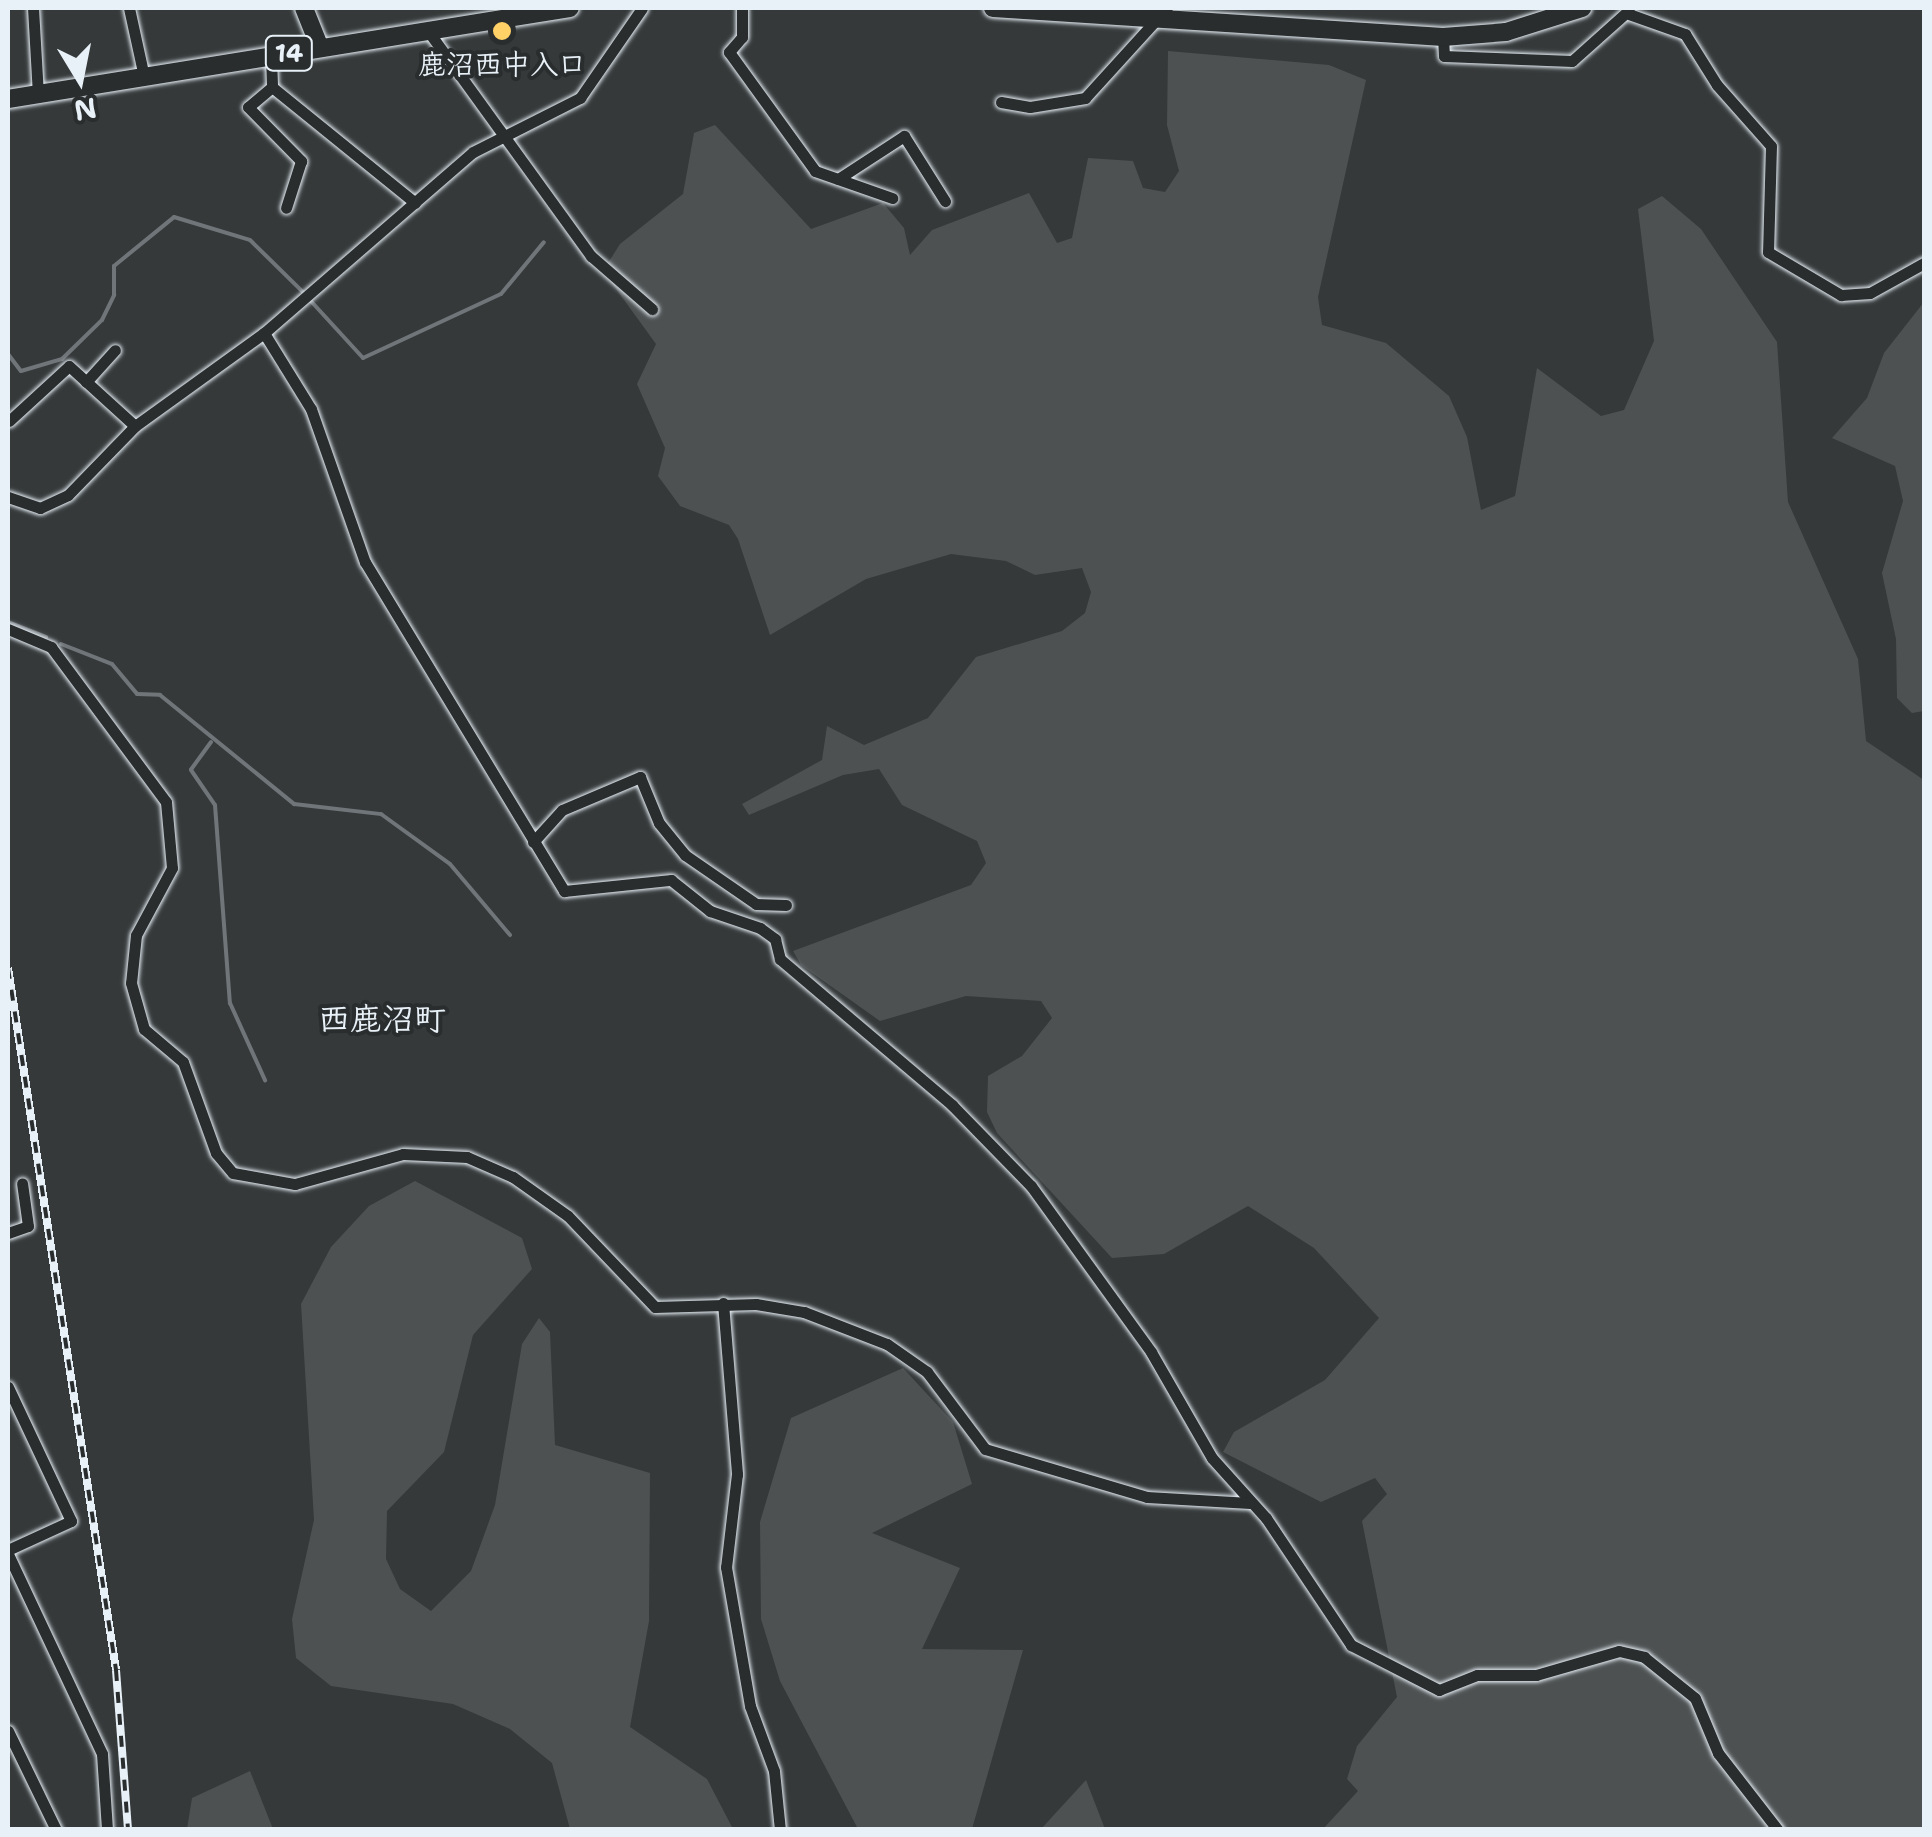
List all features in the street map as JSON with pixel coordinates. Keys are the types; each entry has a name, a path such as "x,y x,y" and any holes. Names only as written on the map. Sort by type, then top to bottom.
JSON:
{"main road":[{"path":"304,8 320,48"},
{"name":"14","path":"8,99 570,8"},
{"path":"993,8 1166,10 1442,37 1506,32 1582,8"}],"street":[{"path":"33,8 38,95"},
{"path":"129,8 144,77"},
{"path":"8,497 50,506 135,426 264,332 502,134 580,98 642,8"},
{"path":"742,8 742,37 729,52 815,171 892,198"},
{"path":"1001,102 1030,107 1085,98 1166,10"},
{"path":"1442,37 1444,56 1572,61 1629,10 1685,34 1716,85 1771,146 1768,252 1841,296 1870,292 1924,263"},
{"path":"428,31 591,256 652,309"},
{"path":"270,56 272,87 415,203"},
{"path":"272,87 248,107 301,161 286,208"},
{"path":"838,179 904,136 944,201"},
{"path":"264,332 310,409 365,562 564,891 671,880 710,911 775,939 780,958 952,1105 1031,1186 1340,1634 1424,1687 1536,1674 1618,1652 1644,1657 1695,1698 1718,1753 1778,1830"},
{"path":"86,382 115,350"},
{"path":"9,420 69,366 135,426"},
{"path":"8,629 51,647 166,802 172,868 136,935 130,983 144,1029 183,1062 226,1166 295,1184 403,1154 467,1157 513,1177 568,1216 655,1307 723,1304 804,1312 887,1344 945,1390 985,1449 1147,1498 1250,1503"},
{"path":"533,842 562,810 640,777 658,823 686,855 756,904 786,904"},
{"path":"8,1233 28,1226 22,1183"},
{"path":"723,1304 737,1474 726,1567 741,1668 774,1771 780,1830"},
{"path":"8,1387 71,1521 8,1552 102,1754 107,1830"},
{"path":"8,1731 56,1830"}],"shaded area":[{"path":"1168,51 1329,65 1366,80 1318,297 1322,325 1386,343 1449,396 1467,437 1481,510 1515,496 1537,368 1601,416 1624,410 1654,341 1638,209 1662,196 1701,229 1777,342 1788,502 1858,659 1866,741 1924,780 1924,1829 1323,1829 1358,1791 1347,1779 1357,1746 1397,1697 1362,1521 1387,1494 1375,1478 1321,1502 1223,1452 1234,1432 1325,1380 1379,1318 1314,1248 1248,1206 1164,1254 1112,1258 997,1133 987,1112 988,1076 1022,1056 1052,1018 1041,1001 966,996 880,1021 801,965 793,951 971,885 986,863 977,841 902,805 879,769 843,775 749,815 742,804 822,760 827,726 864,745 928,718 976,657 1062,631 1085,613 1091,592 1082,568 1035,575 1006,561 951,554 866,579 770,635 738,539 729,525 680,506 658,476 665,448 637,384 656,344 603,271 620,244 683,194 694,133 715,125 811,229 883,203 904,228 910,255 932,230 1029,193 1057,243 1072,238 1088,158 1133,161 1143,188 1165,192 1179,171 1167,125"},
{"path":"1924,302 1924,711 1912,713 1897,698 1896,639 1882,573 1903,501 1895,466 1832,438 1867,398 1884,353"},
{"path":"415,1181 522,1238 532,1269 473,1335 444,1452 387,1511 386,1559 400,1589 431,1611 471,1571 495,1505 522,1344 539,1318 550,1332 555,1445 650,1473 649,1621 630,1727 707,1779 733,1829 570,1829 552,1763 510,1729 453,1704 331,1686 296,1658 292,1619 314,1520 301,1304 331,1247 369,1206"},
{"path":"903,1368 953,1422 972,1484 872,1533 960,1568 922,1649 1023,1650 972,1829 858,1829 780,1681 761,1619 760,1522 791,1418"},
{"path":"250,1771 273,1829 187,1829 192,1798"},
{"path":"1086,1780 1105,1829 1041,1829"}],"waterway":[{"path":"8,354 21,371 62,359 102,320 114,295 114,266 174,217 250,240 303,292"},
{"path":"309,299 363,358 501,294 544,242"},
{"path":"8,622 46,637"},
{"path":"61,644 112,664 137,694 160,695 294,804 381,814 450,864 510,935"},
{"path":"211,742 191,770 215,805 230,1003 265,1080"}],"railway":[{"path":"8,968 116,1670 128,1830"}],"place":[{"name":"鹿沼西中入口","path":"502,31"}],"district":[{"name":"西鹿沼町","path":"382,1019"}]}
